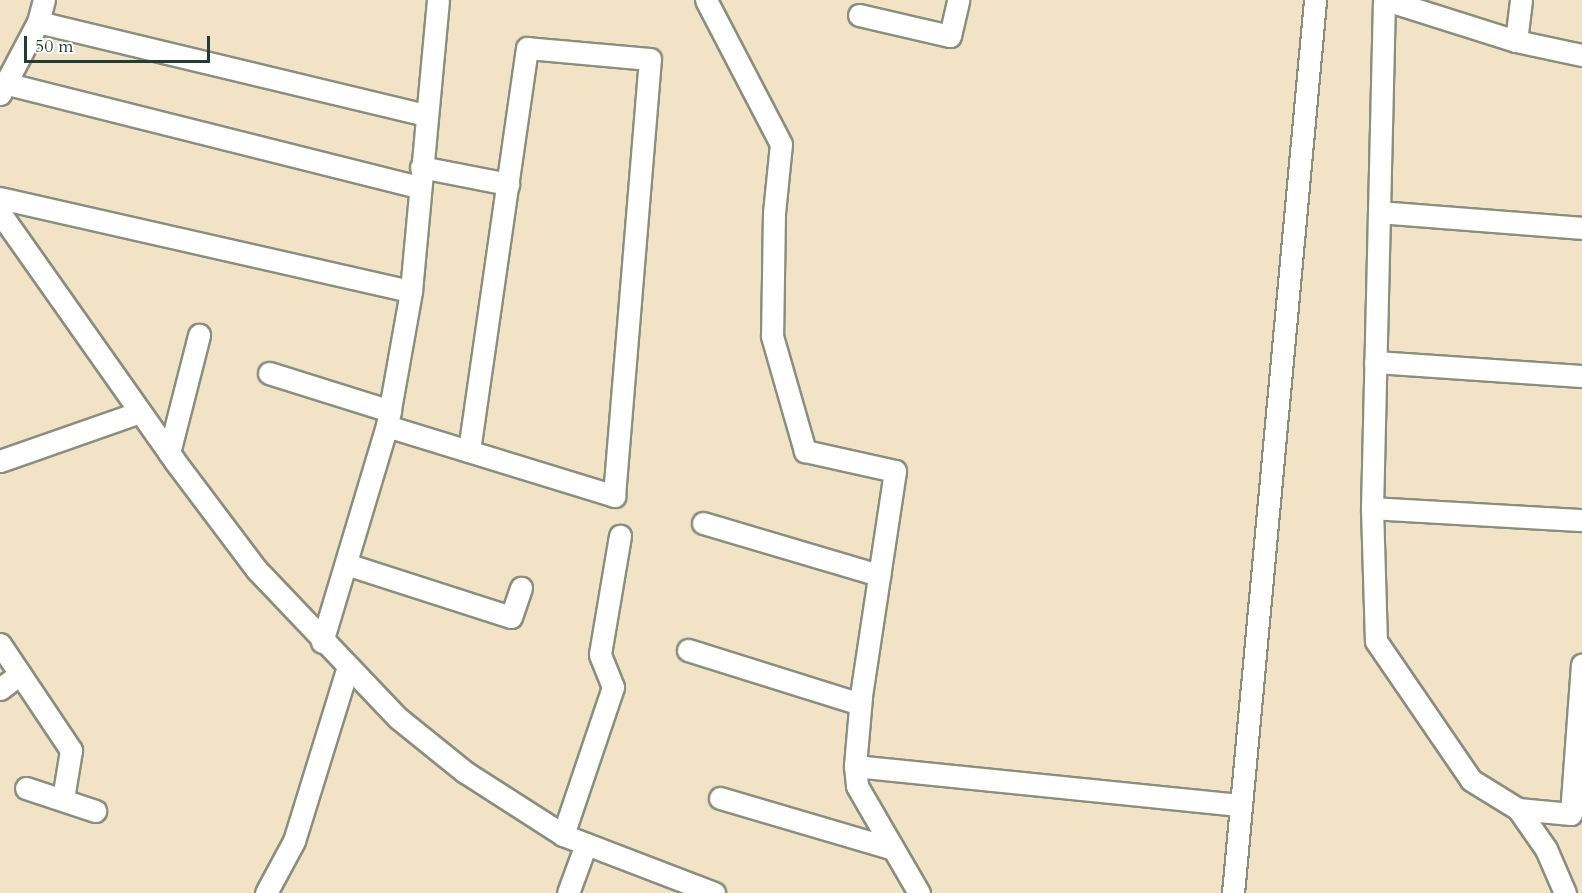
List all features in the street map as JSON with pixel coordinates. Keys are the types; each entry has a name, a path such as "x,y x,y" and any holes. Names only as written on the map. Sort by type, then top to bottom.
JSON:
{"street":[{"path":"44,0 38,22 4,89 420,177 508,184"},
{"path":"322,642 389,418 411,291 438,0"},
{"path":"706,0 781,144 774,213 772,336 805,451 895,471 860,704 855,766 857,786 919,893"},
{"path":"859,15 950,36 958,0"},
{"path":"1233,893 1316,0"},
{"path":"1516,41 1521,0"},
{"path":"1565,893 1546,849 1518,809 1472,780 1376,640 1372,508 1379,212 1390,1 1516,41 1582,55"},
{"path":"38,22 426,115"},
{"path":"268,373 470,451 614,496 650,59 527,48 470,451"},
{"path":"0,198 411,291"},
{"path":"1379,212 1582,228"},
{"path":"0,213 169,453 257,570 322,642 399,718 465,772 563,835 714,893"},
{"path":"169,453 200,335"},
{"path":"1375,362 1582,376"},
{"path":"0,461 140,412"},
{"path":"1372,508 1582,520"},
{"path":"703,522 879,575"},
{"path":"563,835 613,687 600,654 620,536"},
{"path":"346,564 511,617 521,588"},
{"path":"0,644 71,750 63,799"},
{"path":"688,650 860,704"},
{"path":"1518,809 1571,814 1582,664"},
{"path":"266,893 294,841 348,667"},
{"path":"0,689 20,674"},
{"path":"855,766 1241,805"},
{"path":"26,788 95,811"},
{"path":"720,798 893,849"},
{"path":"568,893 586,844"}]}
